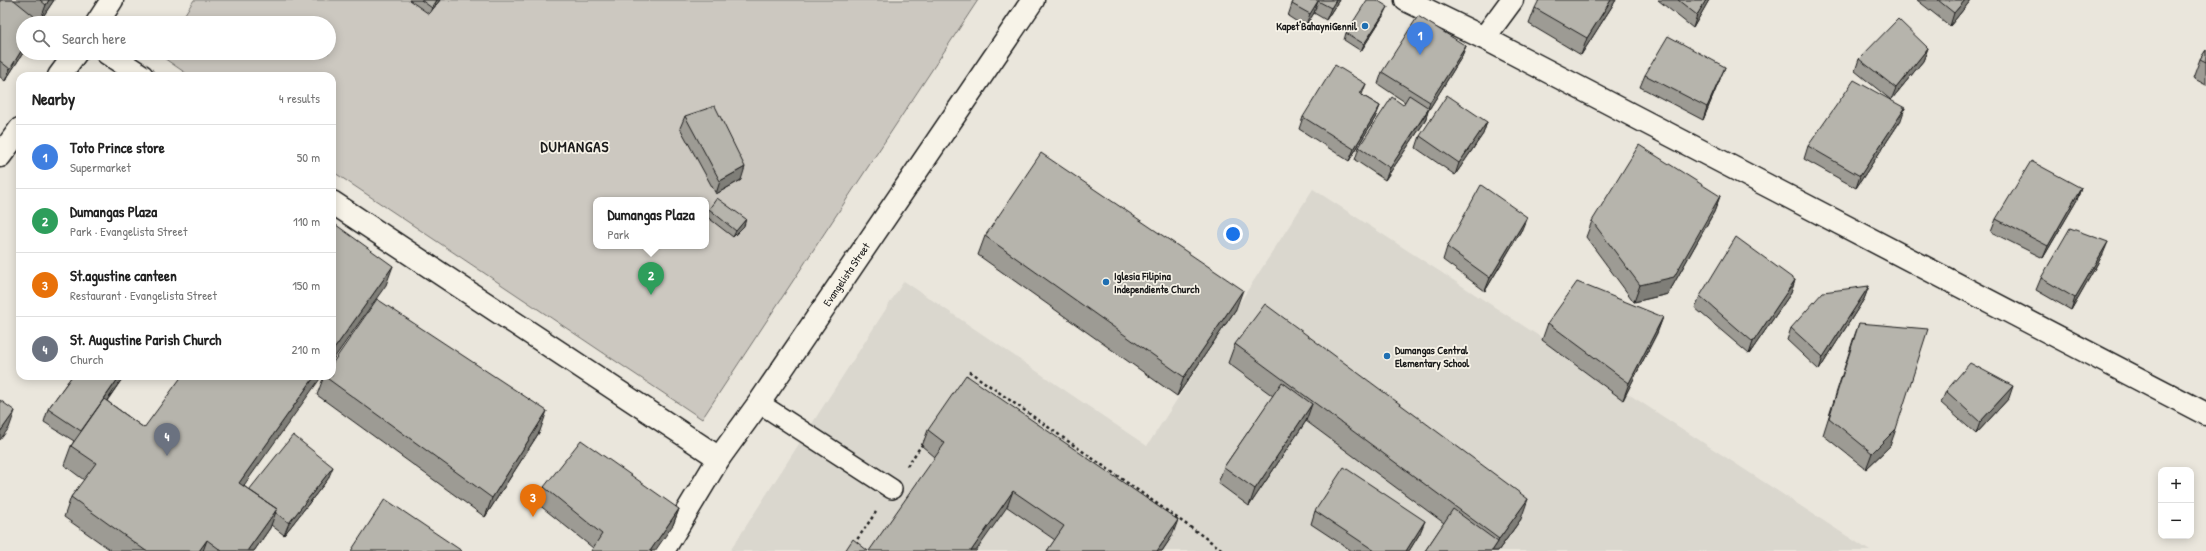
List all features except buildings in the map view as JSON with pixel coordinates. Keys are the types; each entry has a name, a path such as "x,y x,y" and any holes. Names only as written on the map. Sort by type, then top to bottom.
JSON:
{"street":[{"path":"102,16 112,0"},
{"name":"Evangelista Street","path":"663,551 719,458 759,404 1033,0"},
{"path":"1406,0 1484,38 2206,414"},
{"path":"1484,38 1512,0"},
{"path":"62,72 71,60"},
{"path":"118,60 136,72"},
{"path":"0,156 16,134"},
{"path":"336,205 719,458"}],"lane":[{"path":"759,404 892,488"}],"path":[{"path":"966,379 970,372 1224,551"},
{"path":"853,545 927,437"}],"shaded area":[{"path":"194,0 978,0 702,419 336,174 336,72 184,72 167,60 336,60 336,16 184,16"},
{"name":"Dumangas Central Elementary School","path":"1313,189 1870,551 730,551 904,281 1147,446"}],"place":[{"name":"Kapet'BahayniGennil","path":"1365,26"},
{"name":"Toto Prince store","path":"1420,55"},
{"name":"Iglesia Filipina Independiente Church","path":"1106,282"},
{"name":"Dumangas Plaza","path":"651,295"},
{"name":"Dumangas Central Elementary School","path":"1387,356"},
{"name":"St. Augustine Parish Church","path":"167,456"},
{"name":"St.agustine canteen","path":"533,517"}],"district":[{"name":"DUMANGAS","path":"575,146"}]}
